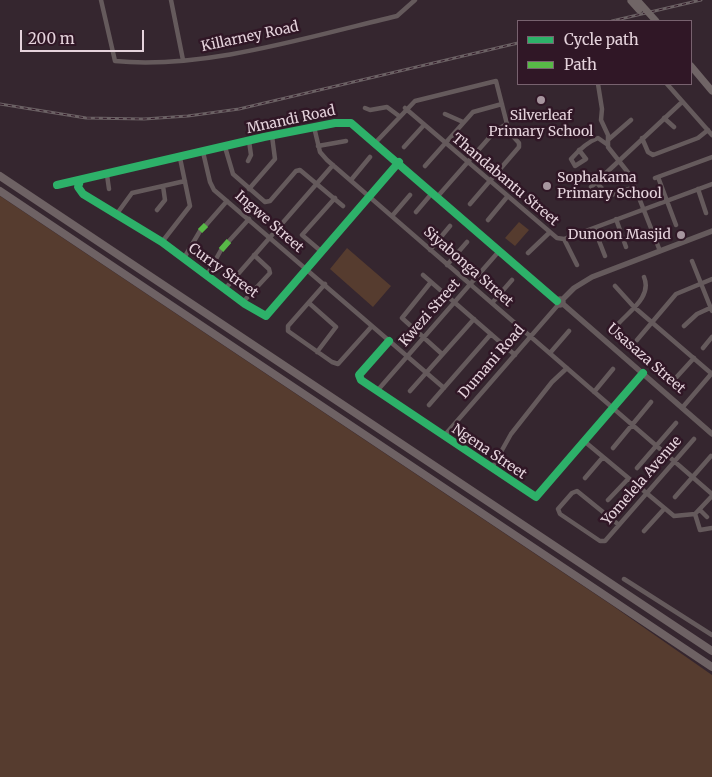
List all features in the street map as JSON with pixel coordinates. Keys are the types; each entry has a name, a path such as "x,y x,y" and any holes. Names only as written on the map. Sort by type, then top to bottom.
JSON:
{"highway":[{"path":"0,176 712,649"},
{"path":"0,191 712,667"},
{"path":"656,629 658,634 712,671"}],"main road":[{"path":"634,0 649,20"},
{"path":"634,0 655,20"},
{"path":"692,61 712,83"},
{"path":"692,67 712,90"}],"street":[{"name":"Killarney Road","path":"101,0 115,62 183,60 226,55 397,16 414,0"},
{"path":"171,0 183,60"},
{"path":"376,142 405,108 418,100 496,81 499,76"},
{"path":"470,204 520,147 519,143 509,132 496,81"},
{"path":"598,85 602,105 601,120 608,144 630,175 660,251"},
{"path":"668,85 712,134"},
{"path":"591,187 682,102"},
{"path":"425,166 463,122 476,110 502,104"},
{"path":"366,108 370,110 387,107 399,116"},
{"name":"Thandabantu Street","path":"405,108 549,233 564,239 712,184"},
{"path":"445,114 463,122"},
{"path":"664,118 674,127"},
{"path":"608,144 631,120"},
{"name":"Mnandi Road","path":"57,185 272,136 343,122 351,123 376,142 560,302"},
{"path":"438,196 496,130 507,124"},
{"path":"404,147 424,125"},
{"name":"Siyabonga Street","path":"314,128 318,146 323,156 712,495"},
{"path":"642,138 648,152 653,155 698,138 708,130"},
{"path":"249,188 275,159 272,136"},
{"path":"580,150 597,138 608,144"},
{"path":"248,161 252,153 249,141"},
{"path":"318,146 346,141"},
{"path":"225,147 232,173 267,202 298,170 317,183 343,206"},
{"name":"Ingwe Street","path":"203,152 211,186 444,388"},
{"path":"350,180 370,157"},
{"path":"676,225 656,178 712,157"},
{"path":"162,242 190,206 180,158"},
{"path":"501,159 505,164"},
{"name":"Curry Street","path":"80,181 78,187 82,194 162,242 243,302 266,316 399,162"},
{"path":"225,289 333,165"},
{"path":"107,175 108,189"},
{"path":"116,215 132,193 185,181"},
{"path":"596,182 609,196 634,187"},
{"path":"157,210 165,200 163,186"},
{"path":"698,189 706,213"},
{"path":"416,212 433,192"},
{"path":"392,216 410,195"},
{"path":"488,220 508,197"},
{"path":"322,252 300,235 335,198"},
{"path":"206,224 228,201"},
{"path":"229,240 249,219"},
{"path":"616,219 626,247"},
{"path":"430,250 450,226"},
{"path":"594,228 606,256"},
{"name":"Dumani Road","path":"444,436 574,288 592,277 712,231"},
{"path":"184,258 200,232"},
{"path":"528,253 549,233"},
{"path":"564,239 577,265"},
{"path":"447,264 467,242"},
{"path":"207,275 221,250"},
{"name":"Kwezi Street","path":"377,391 500,250"},
{"path":"243,302 270,273 270,269 254,255"},
{"path":"684,326 697,314 711,309 692,261"},
{"path":"423,275 515,355"},
{"path":"619,323 647,290 644,277"},
{"path":"492,303 512,280"},
{"path":"637,340 678,293 712,280"},
{"path":"431,282 400,318 442,354"},
{"path":"325,284 287,330 332,362 339,363 372,326"},
{"path":"615,286 634,307 712,374 682,408"},
{"path":"416,300 420,304"},
{"name":"Usasaza Street","path":"560,302 712,434"},
{"path":"309,303 336,327 318,352"},
{"path":"410,391 474,319"},
{"path":"550,353 569,331"},
{"path":"429,405 490,334"},
{"path":"703,348 712,337"},
{"name":"Ngena Street","path":"389,341 359,375 361,380 536,497 642,373"},
{"path":"673,381 694,358"},
{"path":"492,468 508,438 552,382 567,368"},
{"path":"594,392 613,368"},
{"path":"612,448 652,402"},
{"path":"637,468 676,423"},
{"name":"Yomelela Avenue","path":"619,525 575,491 559,507 560,514 601,542 605,541 619,525 646,494 674,462 694,439"},
{"path":"584,441 664,509 675,516 698,512 708,517"},
{"path":"675,497 711,456"},
{"path":"585,478 603,457"},
{"path":"608,500 628,478"},
{"path":"712,495 698,512 700,530 712,528"},
{"path":"644,531 664,509"},
{"path":"624,579 712,635"}],"shaded area":[{"path":"0,196 613,606 712,675 712,777 0,777"},
{"path":"519,222 529,230 515,246 505,238"},
{"path":"347,248 391,286 373,307 330,269"}],"railway":[{"path":"616,20 701,0"},
{"path":"0,104 86,118 144,119 188,116 239,109 517,43"}],"marked path":[{"path":"200,231 206,225"},
{"path":"221,250 229,241"}],"cycle path":[{"path":"57,185 264,137 335,123 351,123 557,301"},
{"path":"80,181 78,187 83,194 162,242 245,304 266,316 399,162"},
{"path":"389,341 359,375 361,380 536,497 643,373"}],"place":[{"name":"Silverleaf Primary School","path":"541,100"},
{"name":"Sophakama Primary School","path":"547,186"},
{"name":"Dunoon Masjid","path":"681,235"}]}
